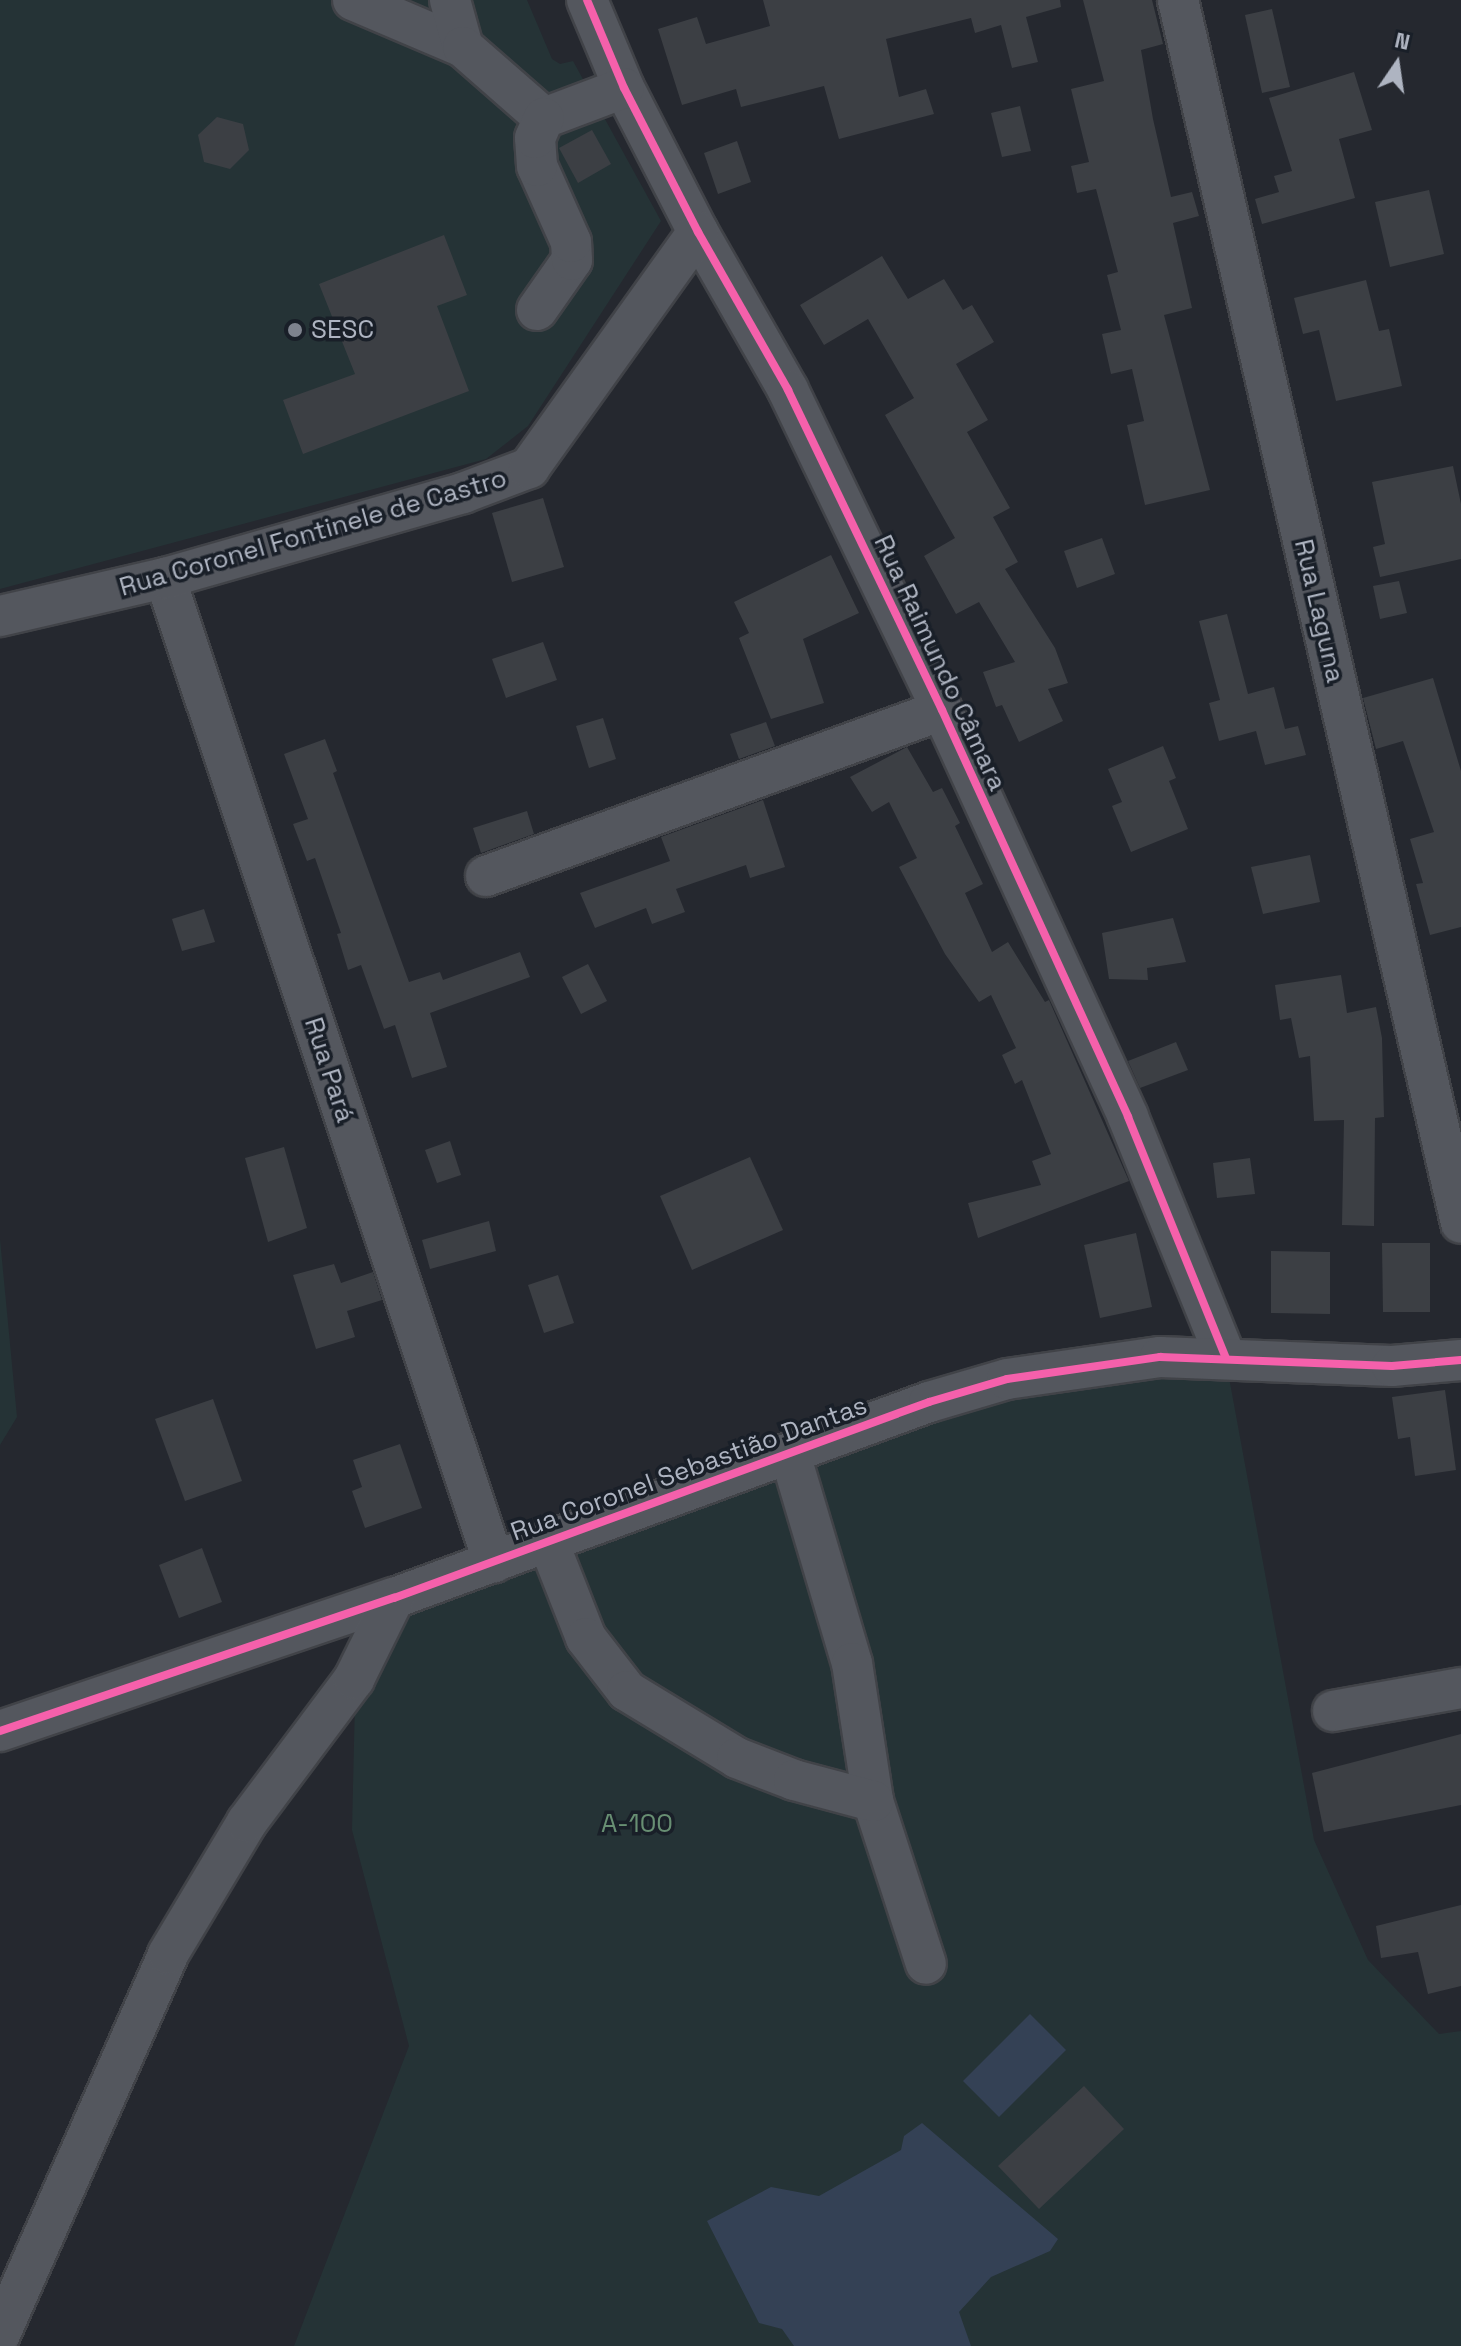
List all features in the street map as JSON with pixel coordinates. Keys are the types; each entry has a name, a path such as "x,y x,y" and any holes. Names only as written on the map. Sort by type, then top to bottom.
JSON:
{"street":[{"path":"353,0 463,47 544,118"},
{"path":"450,0 463,47"},
{"name":"Rua Laguna","path":"1178,0 1461,1223"},
{"name":"Rua Raimundo Câmara","path":"598,2 624,88 698,232 788,390 942,710 1128,1117 1226,1358"},
{"path":"537,310 572,260 571,242 537,166 535,138 544,118 624,88"},
{"name":"Rua Coronel Fontinele de Castro","path":"0,616 165,578 463,493 529,468 698,232"},
{"name":"Rua Pará","path":"165,578 494,1563"},
{"path":"486,876 942,710"},
{"name":"Rua Coronel Sebastião Dantas","path":"0,1731 549,1544 790,1454 1007,1379 1160,1357 1392,1366 1461,1360"},
{"path":"790,1454 852,1663 873,1801 926,1964"},
{"path":"549,1544 586,1638 627,1691 737,1758 794,1780 873,1801"},
{"path":"0,2334 168,1954 247,1822 354,1679 394,1598"},
{"path":"1333,1711 1461,1688"}],"green space":[{"name":"SESC","path":"0,0 527,0 552,59 560,64 573,61 661,221 528,426 486,459 0,589"},
{"path":"0,1239 17,1417 0,1445"},
{"name":"A-100","path":"1228,1372 1314,1840 1368,1960 1439,2034 1461,2031 1461,2346 294,2346 409,2046 352,1830 355,1700 402,1607 986,1400 1090,1380"}],"water":[{"path":"1030,2014 1066,2050 999,2117 963,2081"},
{"path":"922,2123 1058,2239 1050,2251 991,2277 959,2312 971,2346 794,2346 782,2329 759,2323 707,2221 771,2187 819,2196 901,2150 904,2136"}],"building":[{"path":"763,0 1060,0 1061,7 1026,17 1038,62 1012,68 1001,25 975,33 971,18 886,39 899,97 926,89 934,114 839,139 824,86 741,107 736,89 682,105 658,29 697,17 706,44 770,26"},
{"path":"1083,0 1152,0 1163,44 1141,50 1153,119 1171,197 1192,192 1199,216 1173,223 1192,308 1164,315 1210,490 1145,505 1127,425 1144,421 1132,369 1111,374 1102,334 1121,330 1107,275 1118,272 1096,189 1077,193 1071,166 1089,162 1071,89 1104,81"},
{"path":"1272,9 1290,87 1262,93 1245,15"},
{"path":"1354,72 1372,130 1339,139 1355,198 1262,224 1255,199 1279,192 1274,176 1292,171 1269,98"},
{"path":"1020,106 1031,151 1002,157 991,113"},
{"path":"217,117 243,124 249,150 230,169 204,162 198,135"},
{"path":"592,130 611,164 578,183 559,148"},
{"path":"737,141 751,182 718,194 704,153"},
{"path":"1429,190 1444,254 1390,267 1375,202"},
{"name":"SESC","path":"444,235 467,295 437,306 469,391 303,454 283,400 355,374 319,284"},
{"path":"882,256 908,299 944,279 963,310 972,305 994,342 956,364 988,420 967,432 1010,508 993,517 1018,562 1005,569 1055,648 1068,683 1048,689 1063,721 1019,742 1002,705 996,707 983,672 1015,662 979,602 956,614 924,556 955,538 885,415 914,398 868,319 824,345 800,305"},
{"path":"1366,280 1379,331 1389,329 1402,386 1336,401 1319,330 1303,334 1294,298"},
{"path":"1453,466 1461,504 1461,559 1380,577 1373,547 1385,544 1372,482"},
{"path":"543,498 564,567 512,582 492,513"},
{"path":"1102,538 1115,574 1077,588 1064,551"},
{"path":"831,555 859,613 803,639 824,703 771,719 739,638 749,633 734,602"},
{"path":"1399,581 1407,613 1380,619 1373,586"},
{"path":"1227,614 1248,694 1274,687 1285,729 1298,726 1306,755 1265,765 1256,731 1219,741 1209,703 1220,700 1199,621"},
{"path":"543,642 557,680 506,698 492,659"},
{"path":"1433,678 1461,771 1461,927 1430,935 1416,884 1423,883 1410,839 1434,832 1403,741 1376,749 1363,698"},
{"path":"603,718 616,759 589,768 576,726"},
{"path":"766,722 775,746 739,759 730,734"},
{"path":"325,739 337,771 333,773 409,982 440,972 443,980 520,952 530,977 430,1013 447,1067 412,1078 395,1025 384,1029 361,965 348,970 337,934 341,933 315,858 307,861 293,824 308,819 284,754"},
{"path":"1163,746 1176,778 1169,781 1188,829 1131,852 1112,806 1122,802 1108,769"},
{"path":"907,747 933,792 942,788 960,823 955,826 983,884 965,893 992,952 1008,942 1045,1002 1049,1000 1129,1181 978,1238 968,1203 1041,1185 1032,1161 1051,1154 1022,1080 1015,1084 1002,1055 1016,1048 991,995 979,1002 945,954 899,867 917,858 889,802 872,812 850,777"},
{"path":"763,800 785,867 750,878 746,865 676,889 685,912 652,924 646,908 595,928 580,893 670,861 661,837"},
{"path":"527,811 534,834 481,853 473,828"},
{"path":"1310,855 1320,902 1263,914 1251,867"},
{"path":"204,909 215,942 182,951 172,919"},
{"path":"1173,918 1186,962 1147,968 1148,980 1109,979 1102,933"},
{"path":"588,964 607,1001 581,1014 562,977"},
{"path":"1341,975 1347,1013 1376,1007 1382,1038 1384,1117 1375,1118 1374,1226 1342,1225 1344,1120 1314,1121 1310,1056 1299,1058 1291,1018 1280,1020 1275,985"},
{"path":"1176,1042 1188,1070 1140,1088 1128,1061"},
{"path":"450,1141 461,1175 437,1183 425,1150"},
{"path":"284,1147 307,1228 268,1242 245,1158"},
{"path":"750,1157 783,1230 692,1270 660,1196"},
{"path":"1250,1158 1255,1194 1217,1198 1213,1163"},
{"path":"489,1221 496,1251 430,1269 422,1240"},
{"path":"1136,1233 1152,1307 1100,1318 1084,1245"},
{"path":"1382,1243 1430,1243 1430,1312 1383,1312"},
{"path":"1271,1251 1330,1252 1330,1314 1271,1313"},
{"path":"334,1264 341,1283 373,1272 382,1300 347,1311 355,1337 316,1349 293,1275"},
{"path":"558,1275 574,1323 544,1333 528,1285"},
{"path":"1445,1390 1456,1470 1415,1476 1410,1437 1398,1439 1392,1397"},
{"path":"213,1399 242,1481 185,1501 155,1419"},
{"path":"400,1444 422,1508 365,1528 352,1491 362,1487 353,1460"},
{"path":"202,1548 222,1602 179,1618 159,1565"},
{"path":"1461,1734 1461,1805 1324,1832 1312,1773"},
{"path":"1461,1905 1461,1986 1428,1994 1418,1952 1381,1958 1376,1926"},
{"path":"1084,2086 1124,2129 1039,2209 998,2166"}],"cycle path":[{"path":"587,0 624,88 698,232 788,390 942,710 1128,1117 1226,1358"},
{"path":"0,1731 394,1598 929,1402 1007,1379 1160,1357 1392,1366 1461,1360"}],"place":[{"name":"SESC","path":"295,330"}]}
